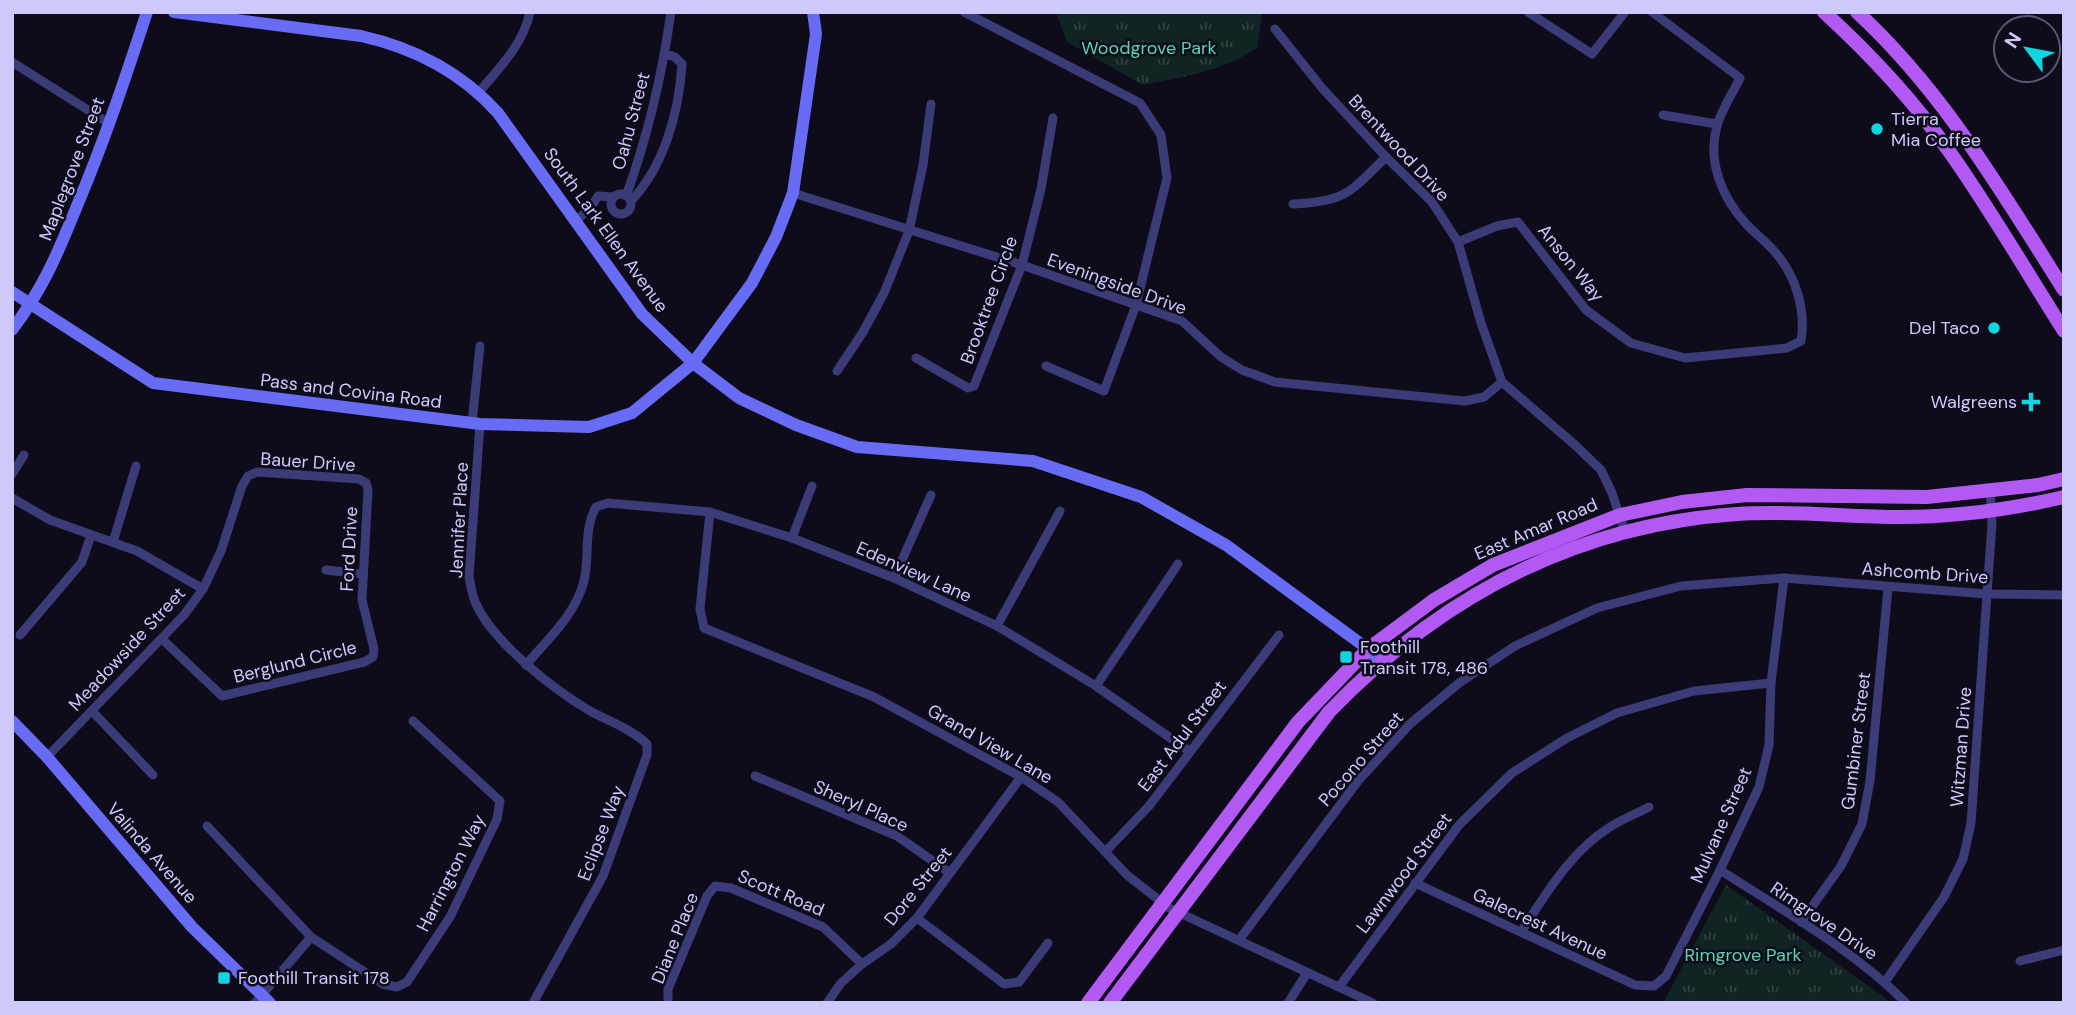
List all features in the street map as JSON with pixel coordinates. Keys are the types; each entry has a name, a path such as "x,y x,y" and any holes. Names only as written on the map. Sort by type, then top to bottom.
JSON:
{"main road":[{"path":"1824,12 1860,45 1922,115 1948,150 2064,331"},
{"path":"1857,12 1899,53 1939,101 2064,289"},
{"path":"2018,260 2038,249"},
{"name":"East Amar Road","path":"1088,1003 1298,722 1368,649 1434,600 1493,565 1620,515 1682,502 1746,495 1927,497 1990,491 2064,479"},
{"name":"East Amar Road","path":"1110,1003 1315,728 1379,663 1449,610 1496,583 1542,560 1625,532 1669,522 1737,514 1905,517 1991,509 2064,497"}],"street":[{"name":"Maplegrove Street","path":"12,330 32,304 49,273 110,124 147,12"},
{"name":"South Lark Ellen Avenue","path":"174,12 361,36 389,43 439,64 479,92 516,136 630,299 671,344 738,398 796,425 857,447 1033,461 1141,497 1226,545 1368,649 1379,663"},
{"path":"479,92 512,54 527,27 530,12"},
{"name":"Oahu Street","path":"629,198 665,54 671,12"},
{"name":"Pass and Covina Road","path":"12,292 153,383 476,423 589,427 632,413 693,363 752,283 776,237 793,193 816,34 813,12"},
{"path":"964,12 1140,103 1161,135 1167,178 1136,304 1104,391 1091,388 1046,366"},
{"path":"1528,12 1592,54 1625,12"},
{"path":"1652,12 1740,78 1717,124 1663,115"},
{"name":"Brentwood Drive","path":"1275,29 1322,88 1432,202 1458,242 1481,323 1502,382"},
{"name":"Oahu Street","path":"629,198 648,183 664,149 672,123 682,64 675,57 665,54"},
{"path":"12,62 110,124"},
{"path":"837,372 884,292 909,231 923,165 931,104"},
{"name":"Brooktree Circle","path":"916,358 972,388 1022,265 1041,189 1052,118"},
{"name":"Anson Way","path":"1458,242 1497,226 1518,222 1586,310 1632,343 1685,358 1787,348 1801,341 1804,326 1795,284 1776,253 1746,224 1731,204 1718,178 1713,150 1717,124"},
{"path":"1293,204 1326,202 1350,192 1386,157"},
{"name":"Eveningside Drive","path":"793,193 1022,265 1182,321 1221,357 1242,370 1275,382 1465,401 1484,397 1502,382"},
{"path":"575,221 590,209 598,196 613,197 620,194 629,198 628,211 619,215 613,212 610,206 613,197"},
{"name":"Jennifer Place","path":"480,346 469,577 474,602 485,620 526,665 588,709 639,736 647,744"},
{"path":"1502,382 1601,470 1625,532"},
{"path":"12,474 24,455"},
{"path":"113,542 136,466"},
{"name":"Bauer Drive","path":"248,476 257,472 359,479 366,484"},
{"name":"Meadowside Street","path":"47,757 162,639 203,589 221,551 242,486 248,476"},
{"name":"Ford Drive","path":"366,484 368,490 362,600 374,649 373,657"},
{"path":"792,538 812,486"},
{"name":"Witzman Drive","path":"1885,982 1944,897 1963,859 1971,823 1987,594 1990,491"},
{"path":"894,578 931,495"},
{"path":"12,498 50,520 137,551 203,589"},
{"name":"Edenview Lane","path":"526,665 574,608 584,581 589,519 596,507 608,503 710,512 792,538 894,578 998,626 1096,685 1189,751"},
{"path":"998,626 1060,511"},
{"name":"Grand View Lane","path":"710,512 700,609 704,628 874,697 1021,777 1058,802 1127,875 1162,903 1373,1003"},
{"path":"20,635 82,562 91,535"},
{"path":"1096,685 1178,564"},
{"path":"326,570 362,574"},
{"name":"Ashcomb Drive","path":"1784,578 1987,594 2064,595"},
{"name":"Mulvane Street","path":"1654,986 1666,976 1759,787 1769,745 1771,683 1784,578"},
{"name":"Pocono Street","path":"1239,940 1358,781 1410,724 1471,676 1516,646 1597,608 1681,586 1784,578"},
{"name":"Gumbiner Street","path":"1801,922 1840,866 1862,824 1870,781 1888,587"},
{"name":"East Adul Street","path":"1105,852 1149,806 1279,635"},
{"name":"Berglund Circle","path":"162,639 222,696 364,662 373,657"},
{"name":"Lawnwood Street","path":"1339,987 1459,825 1512,773 1567,738 1617,713 1693,691 1771,683"},
{"path":"92,711 153,775"},
{"name":"Valinda Avenue","path":"12,720 47,757 192,927 262,1000"},
{"name":"Harrington Way","path":"311,937 383,984 397,988 407,982 450,917 497,819 500,801 414,721"},
{"name":"Eclipse Way","path":"533,1003 603,876 647,755 647,744"},
{"name":"Sheryl Place","path":"755,776 897,836 950,873"},
{"name":"Dore Street","path":"827,1003 841,983 891,944 917,918 1021,777"},
{"path":"1521,932 1576,855 1609,827 1650,807"},
{"path":"207,826 311,937 262,1000"},
{"name":"Rimgrove Drive","path":"1720,870 1801,922 1885,982 1906,1003"},
{"name":"Galecrest Avenue","path":"1415,883 1635,985 1654,986"},
{"name":"Scott Road","path":"715,886 730,888 823,927 862,964"},
{"name":"Diane Place","path":"668,1003 668,989 707,896 715,886"},
{"path":"917,918 1004,984 1019,982 1048,943"},
{"path":"2020,961 2064,950"},
{"path":"1288,1003 1307,973"}],"green space":[{"name":"Woodgrove Park","path":"1056,12 1262,12 1257,48 1244,56 1216,68 1143,85 1067,42"},
{"name":"Rimgrove Park","path":"1726,885 1884,997 1889,1003 1663,1003"}],"place":[{"name":"Tierra Mia Coffee","path":"1877,129"},
{"name":"Del Taco","path":"1994,328"},
{"name":"Walgreens","path":"2031,402"},
{"name":"Foothill Transit 178, 486","path":"1346,657"},
{"name":"Foothill Transit 178","path":"224,978"}]}
